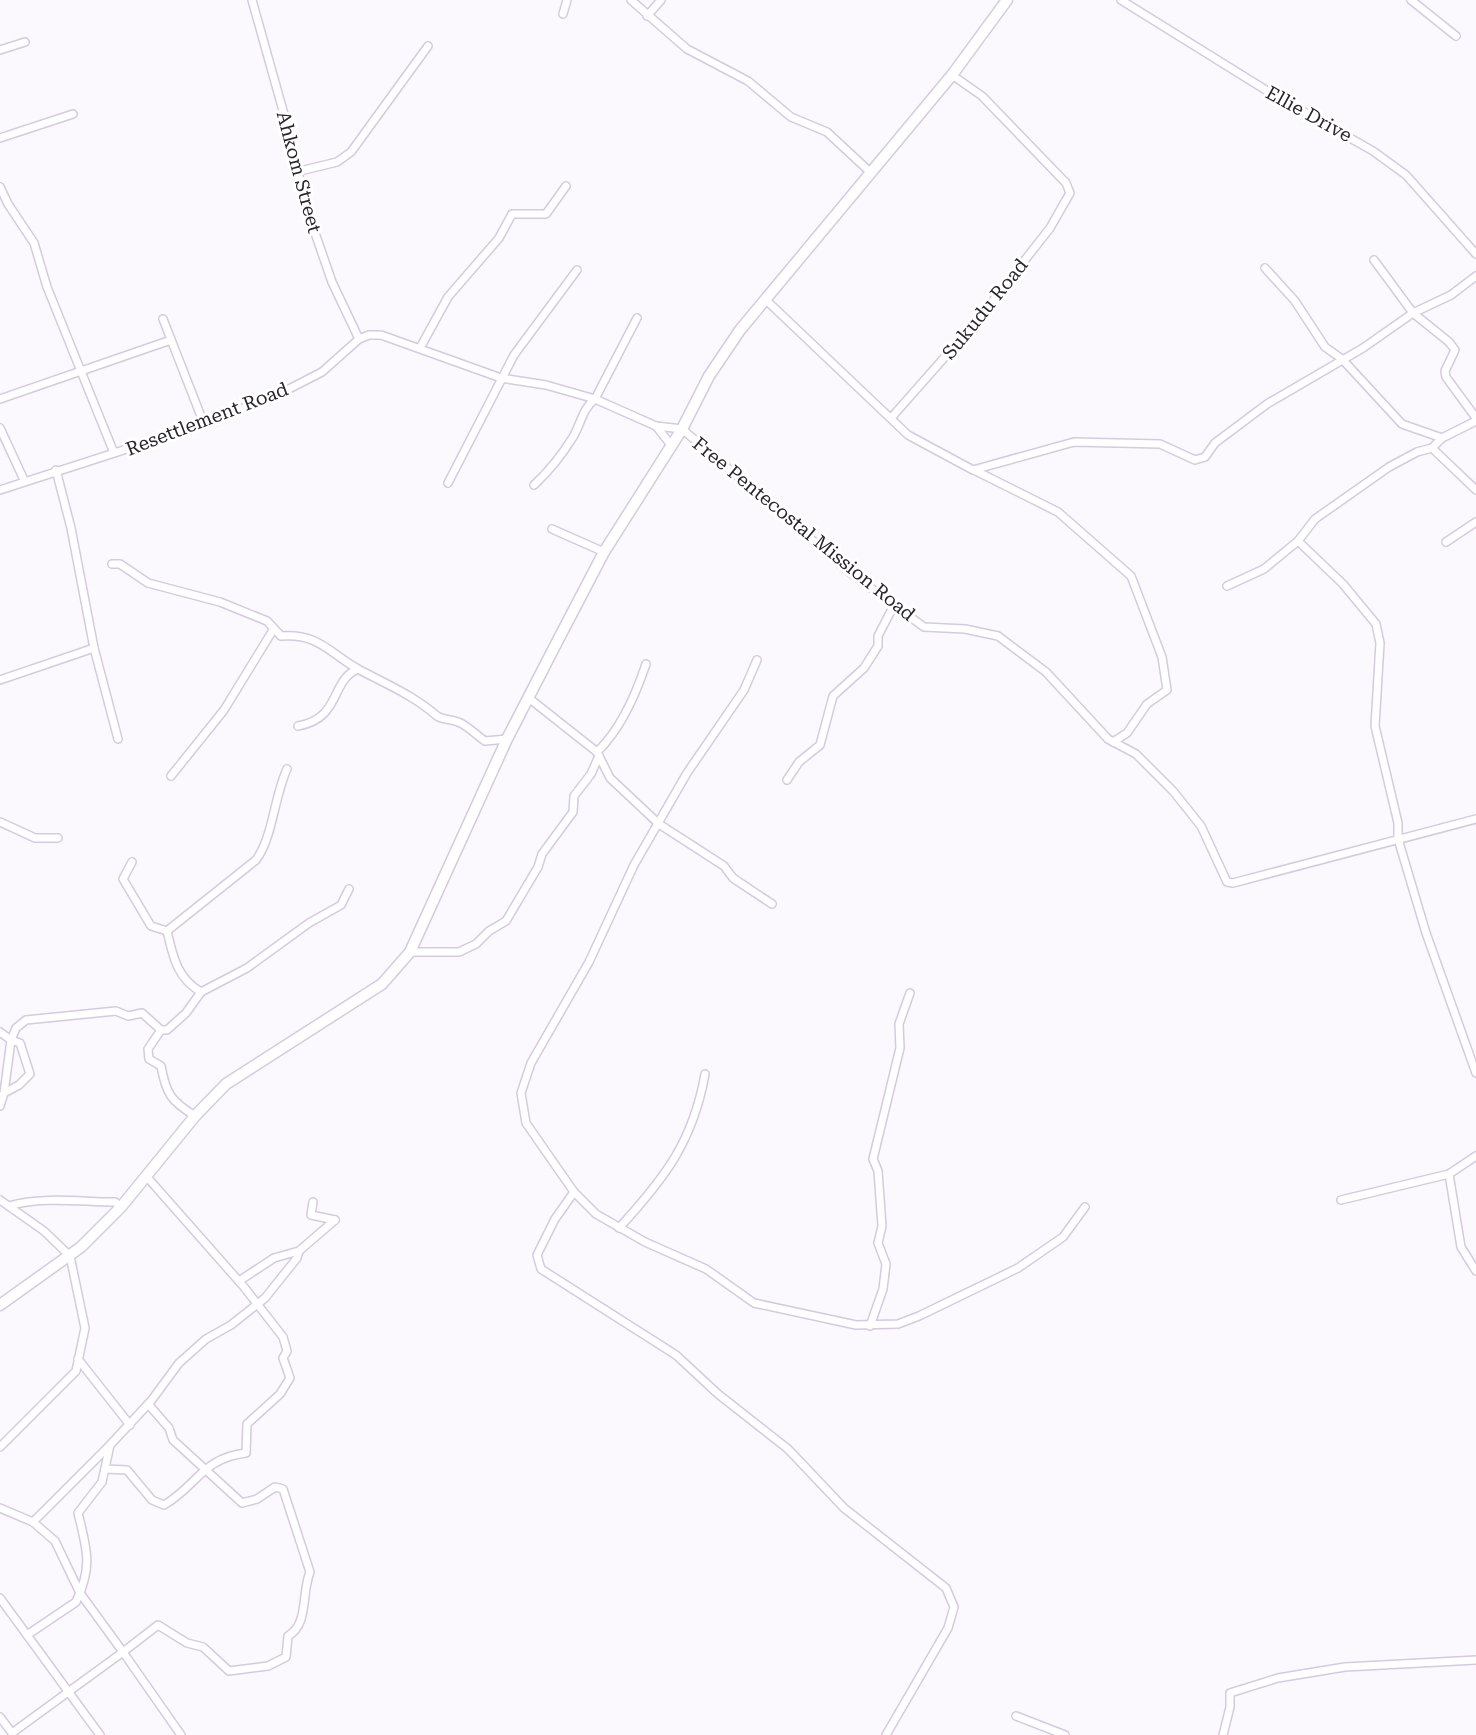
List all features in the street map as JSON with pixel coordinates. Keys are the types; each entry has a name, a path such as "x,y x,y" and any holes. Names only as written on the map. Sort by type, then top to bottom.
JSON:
{"main road":[{"path":"0,1305 70,1256 121,1207 195,1115 226,1084 382,984 410,952 507,739 604,552 682,429 709,376 765,299 952,75 1007,0"}],"street":[{"name":"Ahkom Street","path":"252,0 318,247 359,339"},
{"path":"563,14 567,0"},
{"path":"631,0 687,49 748,81 791,117 827,132 869,172"},
{"path":"647,16 661,0"},
{"name":"Ellie Drive","path":"1121,0 1269,92 1373,150 1406,176 1476,254"},
{"path":"1411,0 1456,36"},
{"path":"0,50 25,42"},
{"path":"296,172 337,162 351,152 428,46"},
{"name":"Sukudu Road","path":"891,418 981,316 1050,228 1070,193 1066,183 990,104 952,75"},
{"path":"0,138 73,114"},
{"path":"420,348 448,297 499,237 513,214 546,214 566,186"},
{"path":"0,187 4,206 34,243 47,287 114,453"},
{"path":"1227,586 1264,569 1298,541 1315,519 1389,467 1417,452 1432,448 1442,438 1476,419 1446,377 1445,372 1455,350 1413,313 1374,260"},
{"path":"1265,268 1295,300 1325,347 1342,359 1402,425 1442,438"},
{"path":"448,483 514,355 577,270"},
{"path":"973,470 1074,442 1160,444 1195,460 1205,457 1215,443 1242,421 1363,348 1413,313 1451,295 1476,276"},
{"path":"765,299 908,435 1058,512 1131,576 1153,632 1168,684 1167,690 1147,704 1127,733 1113,742"},
{"path":"534,485 549,470 574,436 587,406 595,399 637,318"},
{"path":"163,320 204,424"},
{"path":"359,339 381,335 501,378 546,385 595,399 656,426 682,429"},
{"name":"Resettlement Road","path":"0,490 24,480 204,424 283,392 322,372 359,339"},
{"path":"0,399 171,340"},
{"path":"656,426 671,444"},
{"path":"0,428 24,480"},
{"name":"Free Pentecostal Mission Road","path":"682,429 853,575 924,627 965,629 998,636 1046,672 1113,742 1136,754 1201,825 1227,882 1233,883 1476,819"},
{"path":"1432,448 1476,490"},
{"path":"56,470 71,528 94,649 118,739"},
{"path":"1446,542 1476,522"},
{"path":"552,529 604,552"},
{"path":"1298,541 1349,591 1376,624 1380,643 1375,726 1398,823 1398,839 1426,933 1476,1073"},
{"path":"112,564 120,564 148,583 232,607 267,621 281,636 301,634 335,650 358,669 404,691 426,705 439,718 459,722 485,741 507,739"},
{"path":"787,780 799,762 820,745 833,696 864,668 878,646 878,636 894,605"},
{"path":"171,776 224,710 273,630"},
{"path":"0,680 94,649"},
{"path":"757,660 744,690 687,773 634,865 589,962 524,1079 521,1093 526,1123 574,1192 596,1214 619,1228 706,1269 754,1303 817,1319 870,1326 898,1324 919,1316 1018,1268 1063,1237 1085,1207"},
{"path":"410,952 459,952 476,944 489,931 506,921 538,867 542,855 573,812 574,796 591,774 598,754 616,728 639,684 646,664"},
{"path":"298,726 320,719 335,700 350,672 358,669"},
{"path":"530,699 598,754 610,778 659,824 724,866 733,878 772,904"},
{"path":"167,931 256,860 263,851 275,800 287,769"},
{"path":"0,822 35,838 58,838"},
{"path":"132,862 124,873 124,885 152,926 167,931"},
{"path":"0,1106 11,1040 16,1028 26,1020 116,1011 128,1016 142,1013 161,1030 167,1030 186,1013 201,992 247,968 309,923 341,905 349,889"},
{"path":"167,931 174,962 186,983 201,992"},
{"path":"870,1326 883,1289 886,1264 878,1243 882,1226 878,1171 873,1159 900,1048 899,1024 910,993"},
{"path":"161,1030 148,1049 149,1059 161,1066 164,1085 174,1103 195,1115"},
{"path":"0,1032 20,1043 30,1074 19,1086 4,1093"},
{"path":"619,1228 660,1184 672,1165 696,1119 705,1074"},
{"path":"1341,1200 1449,1174 1476,1156"},
{"path":"1449,1174 1461,1247 1476,1271"},
{"path":"105,1469 127,1470 152,1500 164,1506 181,1495 204,1469 225,1456 246,1453 247,1424 280,1394 290,1378 283,1358 287,1351 282,1337 239,1281 147,1177"},
{"path":"574,1192 537,1255 541,1269 551,1279 676,1356 788,1449 844,1508 917,1563 951,1597 954,1607 948,1628 886,1735"},
{"path":"0,1200 44,1231 70,1256 85,1328 76,1371 0,1447"},
{"path":"9,1206 23,1202 71,1201 116,1202 121,1207"},
{"path":"33,1522 130,1424 179,1363 206,1339 258,1304 281,1281 299,1251 335,1220 311,1215 313,1202"},
{"path":"239,1281 274,1258 299,1251"},
{"path":"78,1359 130,1424"},
{"path":"0,1717 11,1734 158,1625 187,1643 204,1647 229,1671 268,1666 286,1657 288,1636 296,1632 302,1617 303,1586 310,1572 283,1489 275,1486 257,1499 242,1503 173,1440 169,1429 148,1404"},
{"path":"27,1635 76,1602 80,1593 90,1561 78,1513 102,1482 110,1445"},
{"path":"0,1508 33,1522 55,1541 80,1593 181,1735"},
{"path":"0,1598 100,1735"},
{"path":"1223,1735 1230,1693 1252,1685 1369,1665 1476,1660"},
{"path":"1016,1716 1065,1735"}]}
